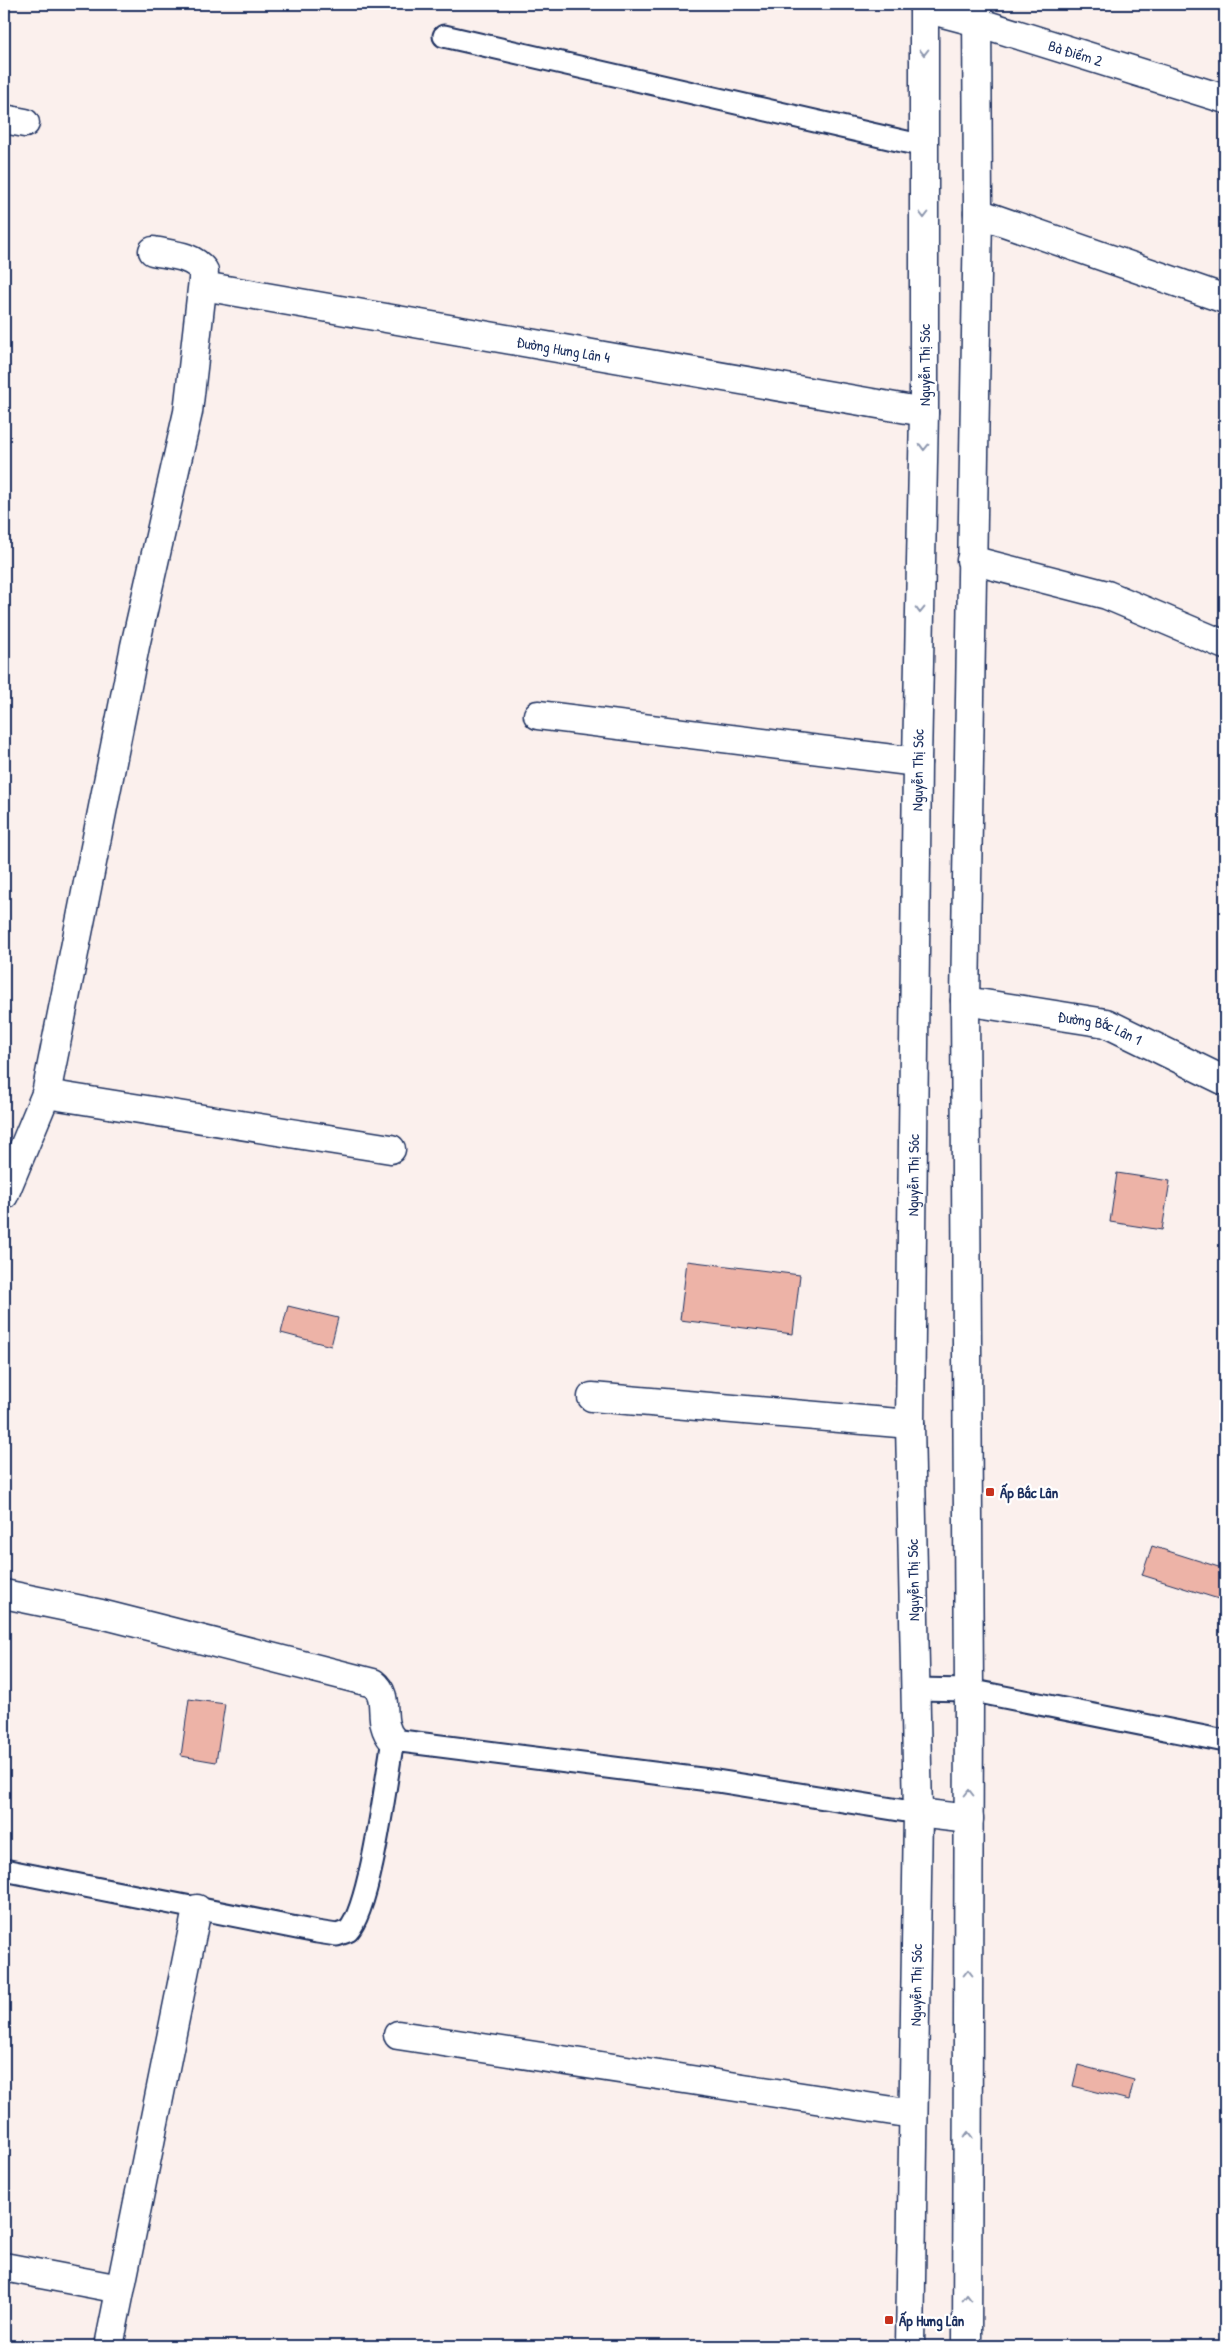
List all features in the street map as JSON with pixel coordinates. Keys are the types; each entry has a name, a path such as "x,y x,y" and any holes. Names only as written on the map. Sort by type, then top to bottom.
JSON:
{"street":[{"name":"Bà Điểm 2","path":"924,6 977,13 1225,99"},
{"name":"Nguyễn Thị Sóc","path":"910,2346 918,1813 910,1424 917,762 924,412 924,6"},
{"path":"967,2346 969,1690 965,1001 978,213 977,13"},
{"path":"978,213 1225,299"},
{"path":"4,1195 46,1094 134,646 188,412 204,271 198,262 184,257 153,251"},
{"name":"Đường Hưng Lân 4","path":"203,286 924,412"},
{"path":"971,560 1107,596 1225,645"},
{"path":"538,715 917,762"},
{"name":"Đường Bắc Lân 1","path":"965,1001 1106,1022 1225,1081"},
{"path":"46,1094 391,1149"},
{"path":"592,1397 910,1424"},
{"path":"4,1594 101,1614 373,1683 381,1689 384,1727 393,1740"},
{"path":"918,1813 969,1819"},
{"path":"109,2346 196,1909"},
{"path":"398,2035 914,2114"},
{"path":"4,2267 120,2289"}],"lane":[{"path":"444,36 924,146"},
{"path":"915,1689 969,1690 1225,1741"},
{"path":"4,1870 337,1935 348,1932 359,1915 372,1860 393,1740 717,1781 918,1813"}],"building":[{"path":"1117,1173 1170,1181 1162,1230 1110,1222"},
{"path":"687,1261 800,1275 793,1334 680,1320"},
{"path":"288,1306 338,1318 331,1346 281,1333"},
{"path":"1152,1546 1225,1569 1225,1601 1142,1575"},
{"path":"189,1699 225,1704 216,1762 181,1756"},
{"path":"1078,2065 1134,2080 1129,2100 1073,2086"}],"place":[{"name":"Ấp Bắc Lân","path":"990,1492"},
{"name":"Ấp Hưng Lân","path":"889,2320"}]}
